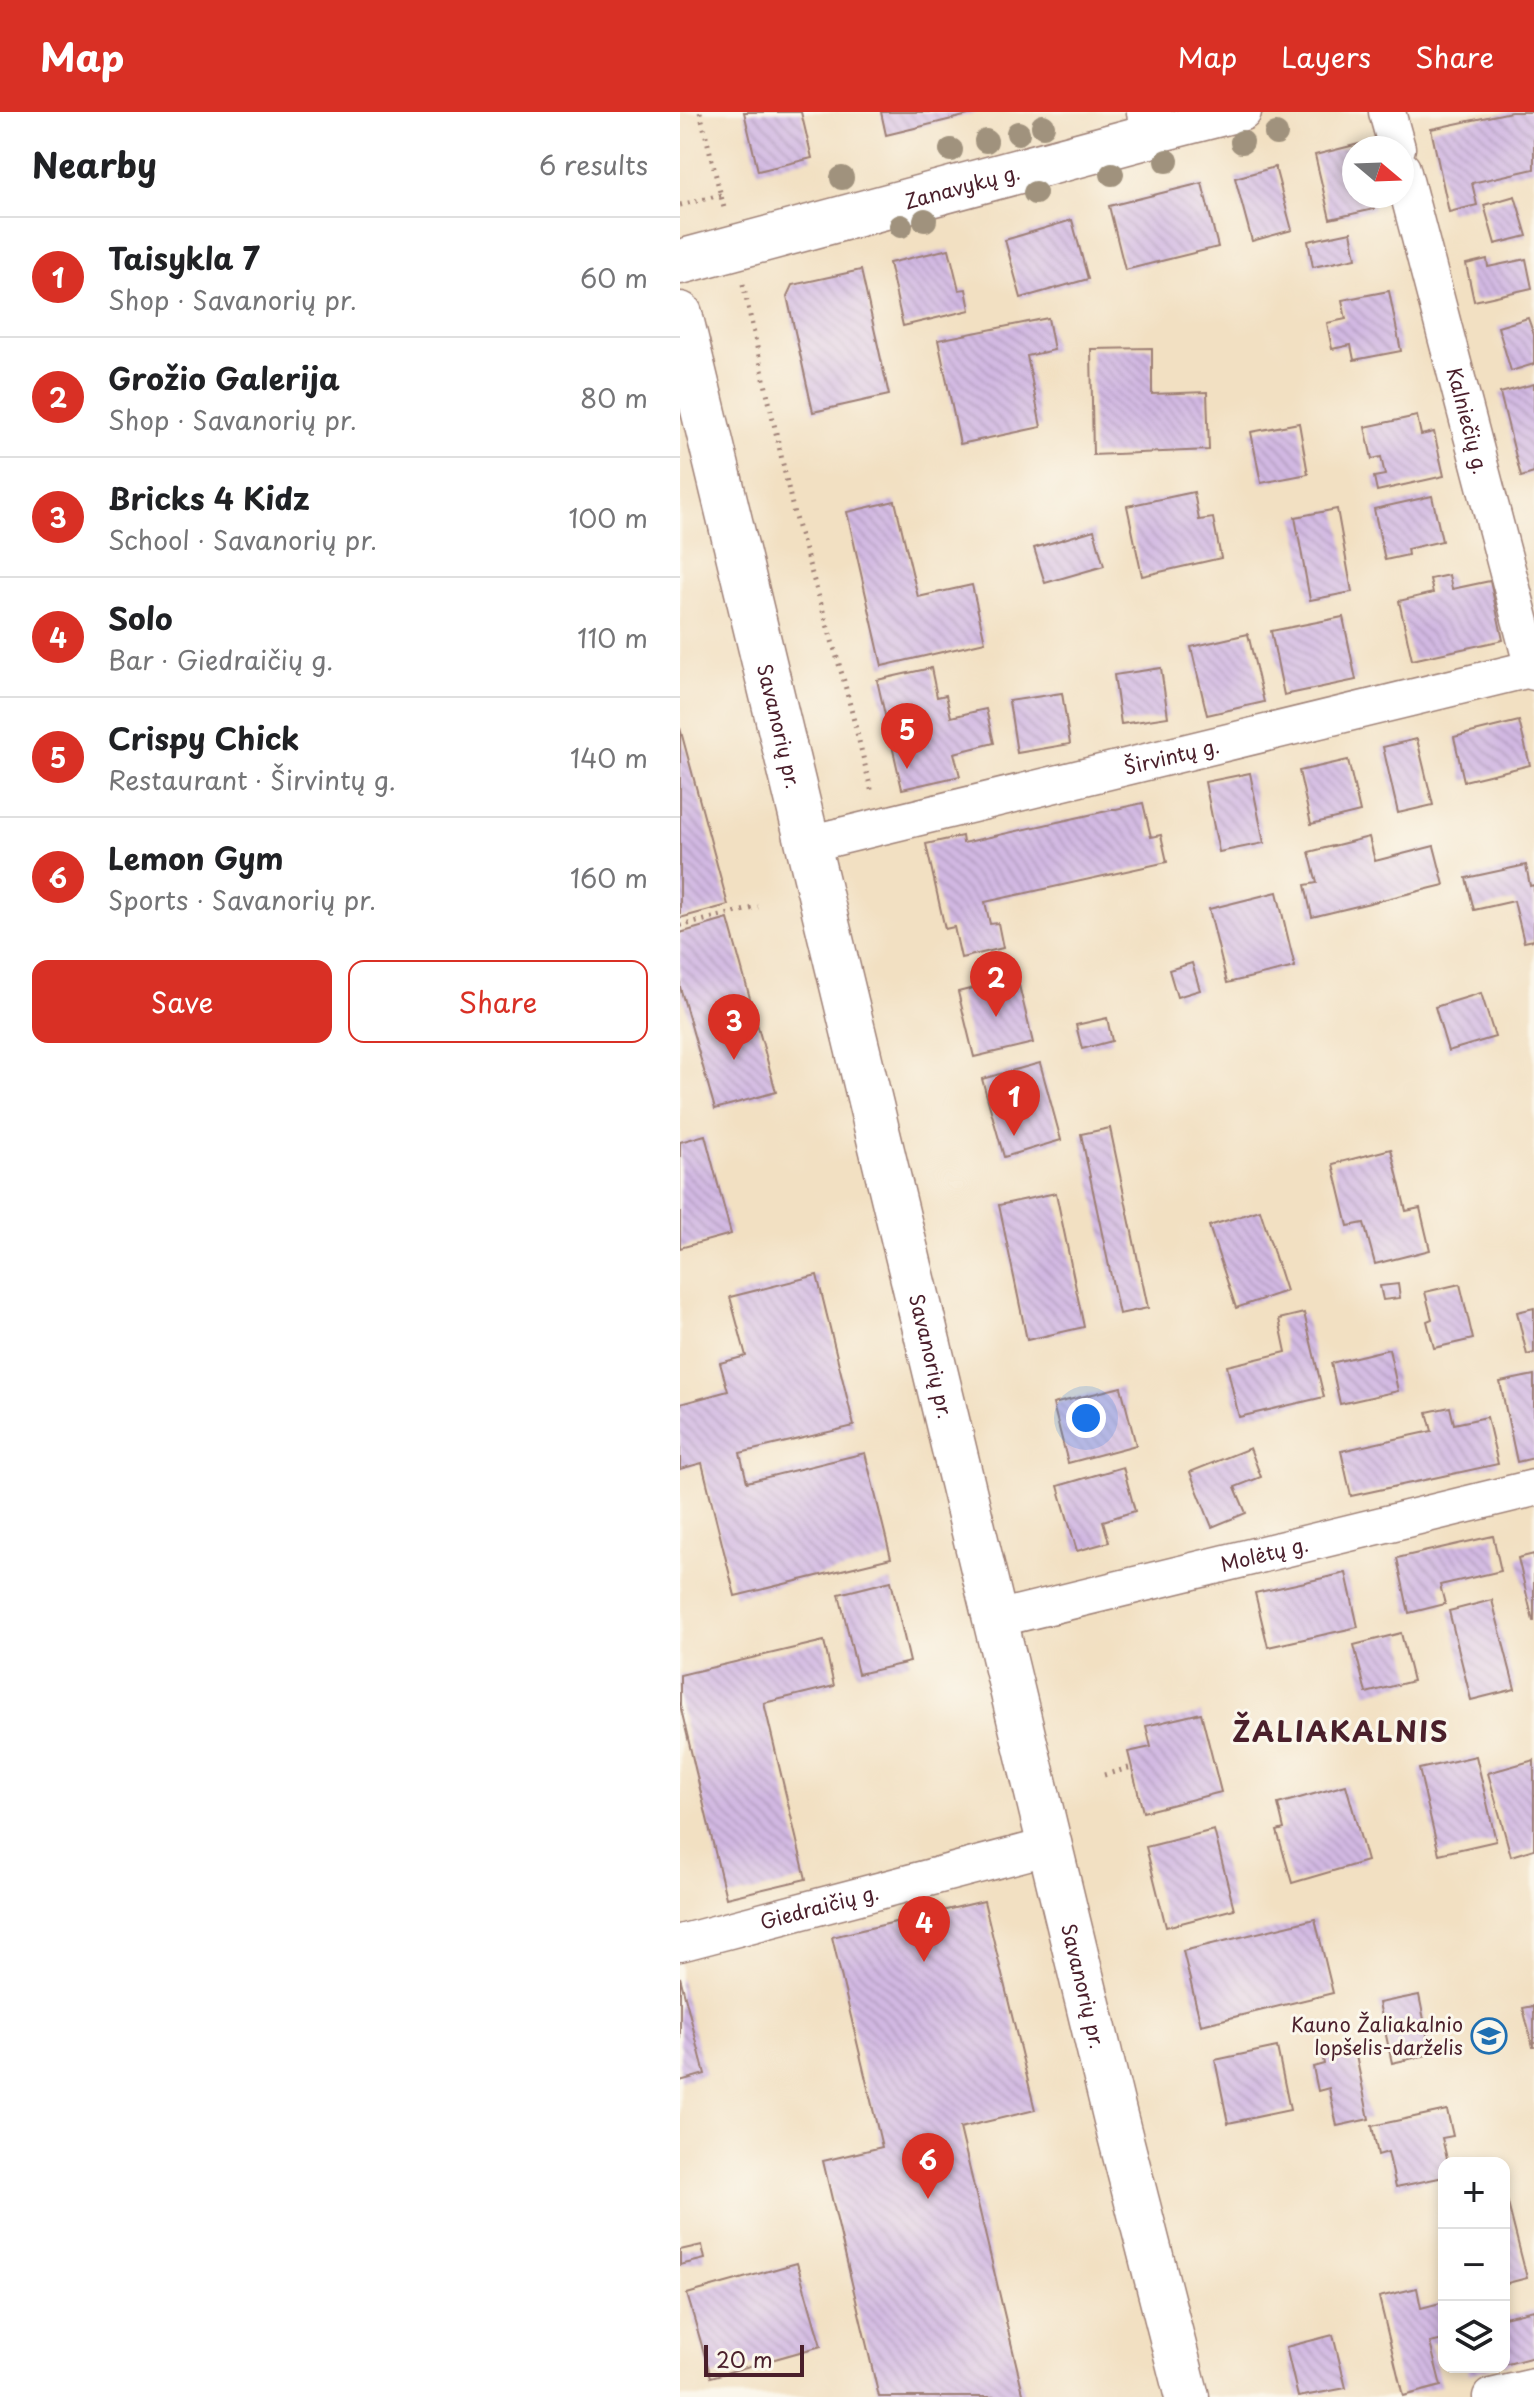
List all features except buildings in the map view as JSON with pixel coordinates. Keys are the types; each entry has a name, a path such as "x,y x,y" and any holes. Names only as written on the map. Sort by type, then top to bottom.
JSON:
{"main road":[{"name":"Zanavykų g.","path":"680,262 1151,123"},
{"name":"Savanorių pr.","path":"682,330 1187,2397"}],"street":[{"name":"Zanavykų g.","path":"1151,123 1243,112"},
{"path":"1387,112 1394,136"},
{"name":"Kalniečių g.","path":"1412,208 1534,669"},
{"name":"Širvintų g.","path":"808,844 1534,669"},
{"name":"Molėtų g.","path":"996,1619 1534,1488"},
{"name":"Giedraičių g.","path":"680,1943 1050,1846"},
{"path":"1491,2397 1534,2387"}],"path":[{"path":"680,205 721,195 700,112"},
{"path":"744,288 794,514 844,681 881,827"},
{"path":"680,926 758,907"},
{"path":"1104,1775 1132,1767"}],"place":[{"name":"Crispy Chick","path":"907,769"},
{"name":"Grožio Galerija","path":"996,1017"},
{"name":"Bricks 4 Kidz","path":"734,1060"},
{"name":"Taisykla 7","path":"1014,1136"},
{"name":"Solo","path":"924,1962"},
{"name":"Kauno Žaliakalnio lopšelis-darželis","path":"1489,2036"},
{"name":"Lemon Gym","path":"928,2199"}],"district":[{"name":"ŽALIAKALNIS","path":"1341,1730"}]}
